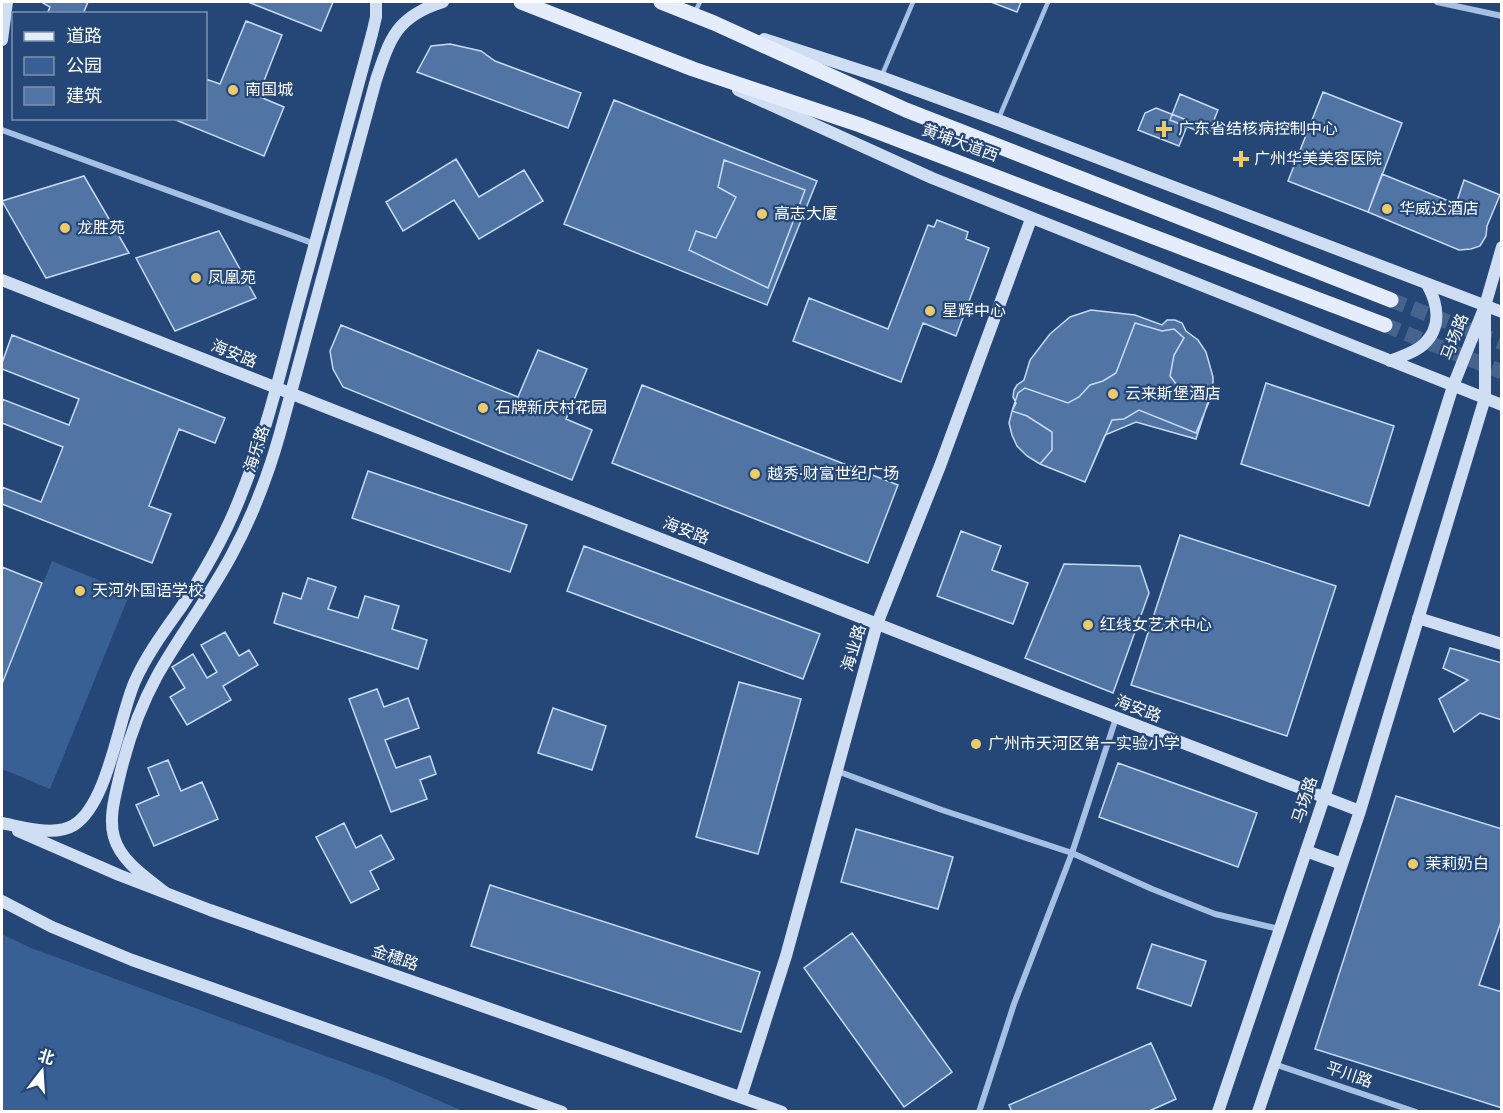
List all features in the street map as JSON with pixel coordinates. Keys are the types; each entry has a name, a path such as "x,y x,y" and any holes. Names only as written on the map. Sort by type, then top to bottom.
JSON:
{"main road":[{"path":"2,40 7,2"},
{"name":"海乐路","path":"2,824 64,829 75,824 86,814 106,773 126,705 142,668 199,578 241,496 276,388 372,34 376,17 376,2"},
{"name":"海乐路","path":"166,893 126,859 113,835 112,817 119,777 137,721 156,678 216,583 254,510 274,454 376,80 388,44 395,32 409,17 426,7 443,2"},
{"name":"黄埔大道西","path":"521,2 693,69 903,141 1385,325"},
{"name":"黄埔大道西","path":"661,2 697,8 714,23 925,118 1391,300"},
{"path":"714,23 881,77 1502,312"},
{"path":"693,69 886,158 1031,219 1502,405"},
{"name":"海业路","path":"741,1097 786,956 878,624 940,466 1031,219"},
{"path":"1485,306 1502,247"},
{"name":"海安路","path":"2,280 1116,718 1360,811"},
{"path":"1390,361 1423,345 1431,335 1435,326 1437,309 1427,284"},
{"name":"马场路","path":"1218,1112 1324,798 1454,386 1485,306"},
{"name":"马场路","path":"1258,1112 1360,811 1485,398 1485,306"},
{"path":"1418,618 1502,644"},
{"name":"金穗路","path":"2,824 166,893 783,1112"},
{"path":"1306,851 1342,864"},
{"path":"2,901 52,927 132,960 562,1112"}],"street":[{"path":"1437,2 1502,16"},
{"path":"2,130 315,244"},
{"path":"979,1112 1014,1004 1072,853 1116,718"},
{"path":"837,771 942,810 1072,853 1215,914 1279,929"},
{"name":"平川路","path":"1274,1064 1416,1112"}],"lane":[{"path":"881,77 914,2"},
{"path":"998,120 1048,2"}],"green space":[{"path":"52,561 130,593 50,789 2,769 2,684"},
{"path":"2,934 31,948 386,1078 463,1111 2,1111"}],"building":[{"path":"88,2 84,12 48,12 50,7 43,3"},
{"path":"248,2 333,2 321,31"},
{"path":"991,2 1021,2 1017,12"},
{"name":"南国城","path":"246,21 282,35 258,96 284,107 264,156 176,120 207,120 207,79 220,84"},
{"path":"450,44 481,51 495,61 581,93 568,128 417,72 431,46"},
{"path":"1323,92 1402,123 1368,212 1288,181"},
{"path":"1180,94 1218,110 1208,135 1170,120"},
{"name":"高志大厦","path":"614,100 817,181 767,305 564,224"},
{"path":"1156,108 1189,121 1179,146 1138,130 1145,113"},
{"path":"456,159 479,197 524,170 543,201 479,239 454,200 403,231 386,202"},
{"name":"高志大厦","path":"724,160 805,190 768,288 689,250 696,231 716,238 736,197 718,187"},
{"path":"1382,174 1456,204 1464,180 1500,195 1487,226 1486,236 1480,246 1459,250 1368,212"},
{"name":"龙胜苑","path":"84,176 129,253 46,278 2,201"},
{"name":"星辉中心","path":"937,220 968,232 966,239 989,248 956,336 923,323 901,382 793,341 809,298 888,329 928,225 934,227"},
{"name":"凤凰苑","path":"219,231 256,298 175,331 136,258"},
{"name":"云来斯堡酒店","path":"1091,310 1135,315 1162,325 1167,320 1182,323 1186,331 1198,340 1206,352 1213,377 1213,392 1196,433 1139,410 1124,419 1112,420 1085,482 1040,464 1027,456 1017,446 1009,423 1016,403 1013,397 1014,390 1024,380 1030,360 1050,334 1070,317"},
{"name":"云来斯堡酒店","path":"1135,323 1162,331 1174,329 1184,338 1174,355 1170,376 1180,389 1208,402 1196,439 1136,422 1105,435 1085,482 1040,464 1052,450 1052,432 1027,416 1012,411 1018,393 1025,388 1068,403 1079,397 1090,385 1103,381 1116,373"},
{"name":"石牌新庆村花园","path":"341,325 518,397 538,350 587,369 566,419 592,430 572,480 343,387 333,369 330,351"},
{"path":"12,335 225,418 215,443 179,429 149,506 171,514 152,563 2,504 2,487 41,502 63,447 2,423 2,399 69,425 79,399 2,369"},
{"path":"1266,383 1394,426 1369,506 1241,464"},
{"name":"越秀·财富世纪广场","path":"642,385 898,485 868,563 612,463"},
{"path":"368,471 527,525 510,572 352,518"},
{"path":"961,531 1001,546 992,570 1028,583 1013,624 937,596"},
{"path":"1180,535 1336,586 1287,736 1131,685"},
{"path":"584,546 820,634 803,679 567,591"},
{"name":"红线女艺术中心","path":"1064,564 1140,566 1149,593 1113,693 1025,658"},
{"path":"2,567 42,583 2,684"},
{"path":"308,578 336,587 328,609 358,618 365,596 399,606 392,629 427,640 418,669 274,623 283,593 301,599"},
{"path":"225,632 239,656 249,650 258,665 223,686 231,700 187,725 170,697 185,688 172,667 193,654 207,678 217,672 201,645"},
{"path":"1450,648 1502,663 1502,720 1480,713 1454,732 1439,699 1468,680 1443,668"},
{"path":"739,682 801,699 758,854 696,837"},
{"path":"377,689 384,707 408,698 419,728 385,740 396,768 430,756 436,774 420,780 427,799 391,812 349,699"},
{"path":"553,708 606,726 592,770 538,753"},
{"path":"168,760 181,791 202,782 218,819 154,846 136,805 159,795 148,768"},
{"path":"1118,763 1257,813 1238,867 1099,817"},
{"path":"1396,796 1502,829 1502,919 1479,985 1502,992 1502,1108 1315,1049"},
{"path":"344,823 356,848 381,835 394,859 370,871 379,889 351,903 316,837"},
{"path":"856,829 953,857 938,909 841,882"},
{"path":"490,885 760,972 741,1032 471,946"},
{"path":"852,933 952,1072 904,1107 804,968"},
{"path":"1152,944 1206,961 1191,1006 1137,988"},
{"path":"1151,1043 1176,1099 1147,1112 1012,1112 1009,1105"}],"tunnel":[{"path":"1391,300 1502,343"},
{"path":"1385,325 1502,372"}],"place":[{"name":"南国城","path":"233,90"},
{"name":"广东省结核病控制中心","path":"1164,129"},
{"name":"广州华美美容医院","path":"1241,159"},
{"name":"华威达酒店","path":"1387,209"},
{"name":"高志大厦","path":"762,214"},
{"name":"龙胜苑","path":"65,228"},
{"name":"凤凰苑","path":"196,278"},
{"name":"星辉中心","path":"930,311"},
{"name":"云来斯堡酒店","path":"1113,394"},
{"name":"石牌新庆村花园","path":"483,408"},
{"name":"越秀·财富世纪广场","path":"755,474"},
{"name":"天河外国语学校","path":"80,591"},
{"name":"红线女艺术中心","path":"1088,625"},
{"name":"广州市天河区第一实验小学","path":"976,744"},
{"name":"茉莉奶白","path":"1413,864"}]}
